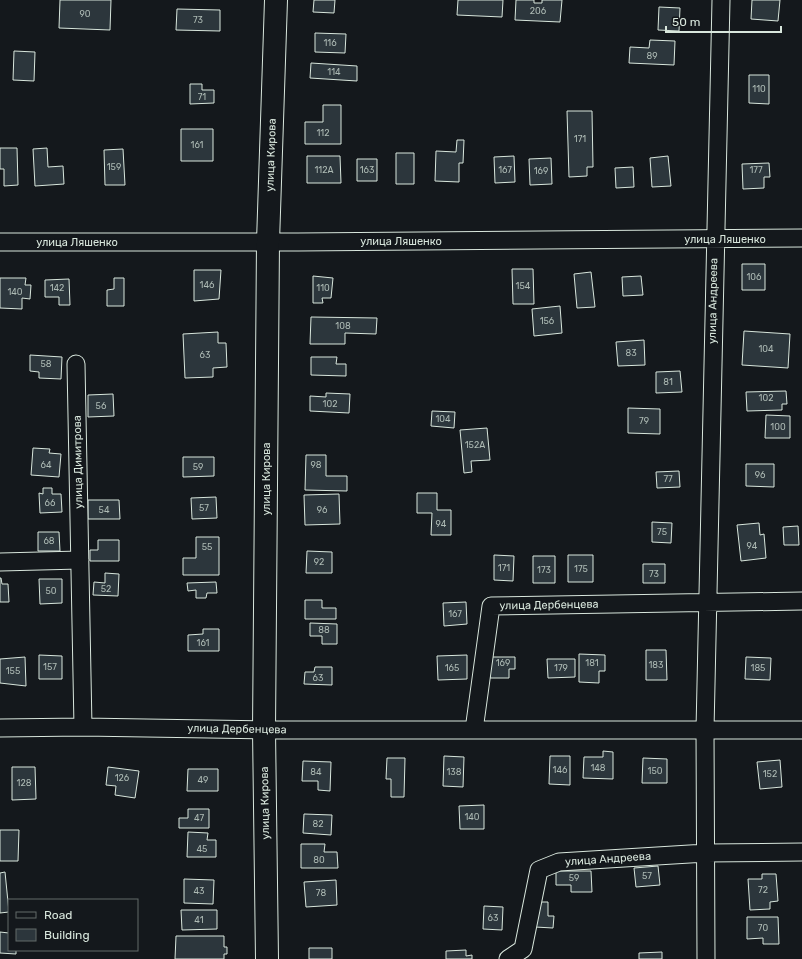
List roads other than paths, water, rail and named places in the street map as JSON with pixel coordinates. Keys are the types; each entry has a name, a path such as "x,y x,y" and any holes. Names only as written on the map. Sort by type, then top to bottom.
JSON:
{"main road":[{"name":"улица Кирова","path":"267,959 264,730 268,242 276,0"}],"street":[{"name":"улица Андреева","path":"706,959 705,730 721,0"},
{"name":"улица Ляшенко","path":"0,242 268,242 802,238"},
{"name":"улица Димитрова","path":"76,364 83,727"},
{"path":"0,562 80,560"},
{"path":"708,602 802,601"},
{"name":"улица Дербенцева","path":"474,730 491,606 708,602"},
{"name":"улица Дербенцева","path":"0,728 83,727 264,730 802,730"},
{"name":"улица Андреева","path":"508,959 523,949 538,870 559,862 706,853 802,852"}]}
